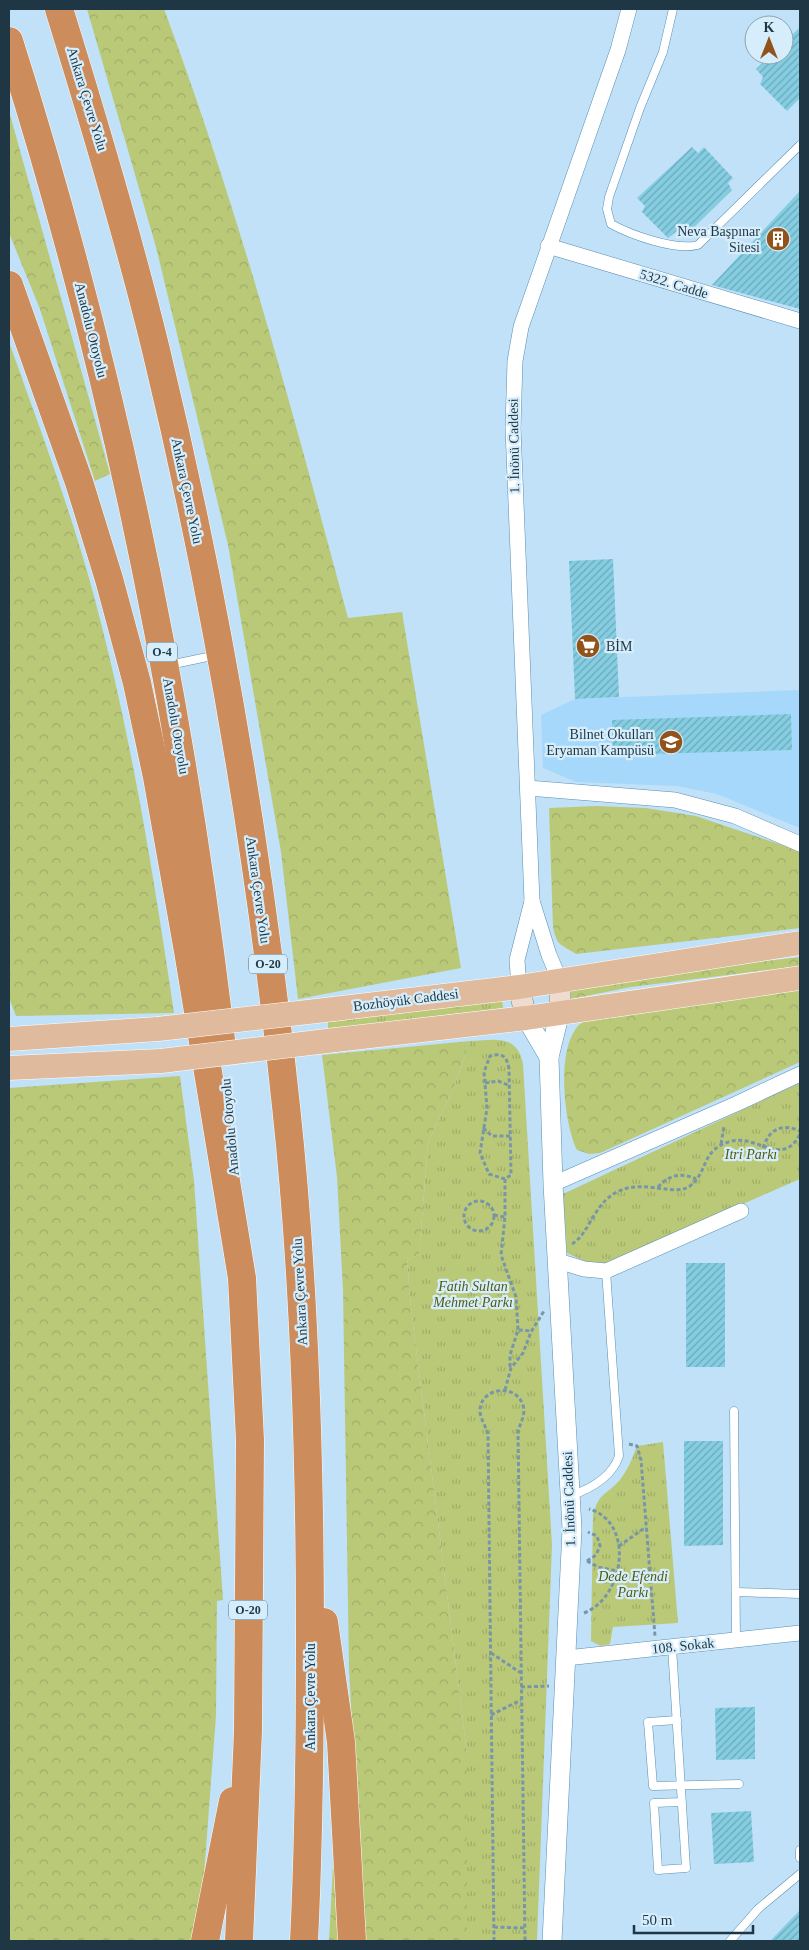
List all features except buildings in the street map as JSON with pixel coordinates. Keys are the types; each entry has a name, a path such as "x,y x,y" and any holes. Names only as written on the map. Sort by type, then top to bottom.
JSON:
{"highway":[{"name":"Ankara Çevre Yolu","path":"59,9 123,223 156,349 183,468 221,654 243,779 286,1107 299,1267 310,1518 310,1747 304,1941"},
{"name":"Anadolu Otoyolu","path":"9,41 67,237 100,363 127,480 165,666 185,776 210,946 228,1102 242,1278"},
{"name":"O-20","path":"9,285 79,482 110,579 136,683 157,777 242,1278 250,1440 248,1731 240,1941"},
{"path":"310,1518 341,1742 352,1941"},
{"path":"205,1941 219,1863 248,1731"}],"main road":[{"name":"Bozhöyük Caddesi","path":"9,1038 158,1029 519,987 800,943"},
{"path":"9,1068 161,1061 526,1018 800,978"},
{"path":"560,980 560,1012"},
{"path":"519,987 526,1018"}],"street":[{"name":"1. İnönü Caddesi","path":"532,901 512,398 515,361 521,327 618,50 629,9"},
{"name":"5322. Cadde","path":"548,246 800,321"},
{"path":"528,788 675,800 735,816 800,844"},
{"path":"532,901 549,955 560,980"},
{"path":"519,987 517,960 532,901"},
{"name":"1. İnönü Caddesi","path":"552,1941 572,1551 553,1184 549,1057 560,1012"},
{"name":"1. İnönü Caddesi","path":"526,1018 549,1057"},
{"path":"553,1184 800,1074"},
{"path":"558,1255 591,1270 606,1271 741,1212"},
{"name":"108. Sokak","path":"566,1658 800,1632"}],"lane":[{"path":"673,9 663,52 640,108 609,197 607,209 612,224 674,246 686,248 698,245 800,145"},
{"path":"165,666 221,654"},
{"path":"570,1496 600,1482 610,1471 619,1456 606,1271"},
{"path":"734,1411 736,1640"},
{"path":"736,1592 800,1594"},
{"path":"664,1648 677,1720 681,1785 686,1868 658,1870 654,1803 682,1802"},
{"path":"677,1720 648,1722 652,1786 739,1784"},
{"path":"800,1850 800,1858"},
{"path":"730,1941 758,1909 800,1874"}],"path":[{"path":"496,1054 502,1054 507,1059 509,1085 508,1111 512,1136 511,1175 505,1179 489,1174 484,1166 480,1152 487,1108 486,1062 490,1056 496,1054"},
{"path":"485,1083 502,1082 509,1085"},
{"path":"558,1255 575,1244 598,1208 617,1191 630,1186 643,1185 679,1191 689,1187 696,1179 706,1159 721,1144 743,1140 763,1148 776,1150 788,1148 796,1142 800,1132 792,1127 781,1127 771,1132 763,1148"},
{"path":"483,1128 492,1136 512,1136"},
{"path":"658,1187 663,1182 676,1176 688,1175 696,1179"},
{"path":"505,1179 505,1217 501,1255 516,1296 518,1330 510,1355 511,1368 505,1390"},
{"path":"482,1201 490,1206 494,1215 491,1225 478,1231 469,1228 464,1215 468,1206 482,1201"},
{"path":"494,1215 505,1217"},
{"path":"511,1368 523,1353 531,1331 541,1315 559,1293"},
{"path":"518,1330 531,1331"},
{"path":"494,1941 488,1434 480,1414 483,1401 487,1395 505,1390 520,1399 524,1413 518,1432 525,1941"},
{"path":"617,1441 637,1446 641,1460 646,1527 664,1648"},
{"path":"569,1617 591,1610 604,1600 615,1584 618,1571 618,1547 611,1525 600,1512 589,1509"},
{"path":"618,1547 646,1527"},
{"path":"587,1561 598,1567 618,1571"},
{"path":"491,1653 521,1673"},
{"path":"521,1687 565,1686"},
{"path":"491,1715 522,1700"},
{"path":"494,1927 525,1928"}],"shaded area":[{"name":"Bilnet Okulları Eryaman Kampüsü","path":"800,690 800,828 717,794 677,786 576,782 543,768 541,715 575,699"}],"green space":[{"path":"87,9 164,9 216,159 263,311 348,618 402,612 461,968 298,999 281,852 228,545 156,247"},
{"path":"9,111 110,474 95,481 40,309 9,233"},
{"path":"9,342 73,526 106,641 139,800 158,906 174,1013 16,1016 9,998"},
{"path":"596,806 646,808 696,816 800,851 800,928 576,954 558,942 553,927 549,808"},
{"path":"800,957 800,966 631,987 571,999 569,984"},
{"path":"800,986 800,1062 600,1153 589,1154 577,1150 572,1138 566,1107 564,1072 569,1042 576,1028 582,1023 590,1018"},
{"path":"501,993 503,1008 328,1029 328,1019"},
{"name":"Fatih Sultan Mehmet Parkı","path":"503,1040 510,1043 516,1047 523,1064 552,1545 537,1941 467,1941 467,1753 411,1308 407,1259 419,1255 428,1143 455,1084 470,1041"},
{"path":"470,1041 455,1084 428,1143 419,1255 407,1259 411,1308 467,1753 467,1941 363,1941 349,1667 343,1290 337,1177 322,1055"},
{"path":"180,1076 194,1181 223,1600 217,1601 216,1715 204,1875 192,1941 9,1941 9,1088"},
{"name":"Itri Parkı","path":"800,1083 800,1179 598,1267 567,1253 563,1194"},
{"name":"Dede Efendi Parkı","path":"663,1442 678,1623 613,1627 610,1644 601,1646 591,1641 593,1514 601,1498 625,1473 637,1446"},
{"path":"335,1828 341,1941 329,1941"}],"place":[{"name":"Neva Başpınar Sitesi","path":"778,239"},
{"name":"BİM","path":"588,646"},
{"name":"Bilnet Okulları Eryaman Kampüsü","path":"671,742"}]}
